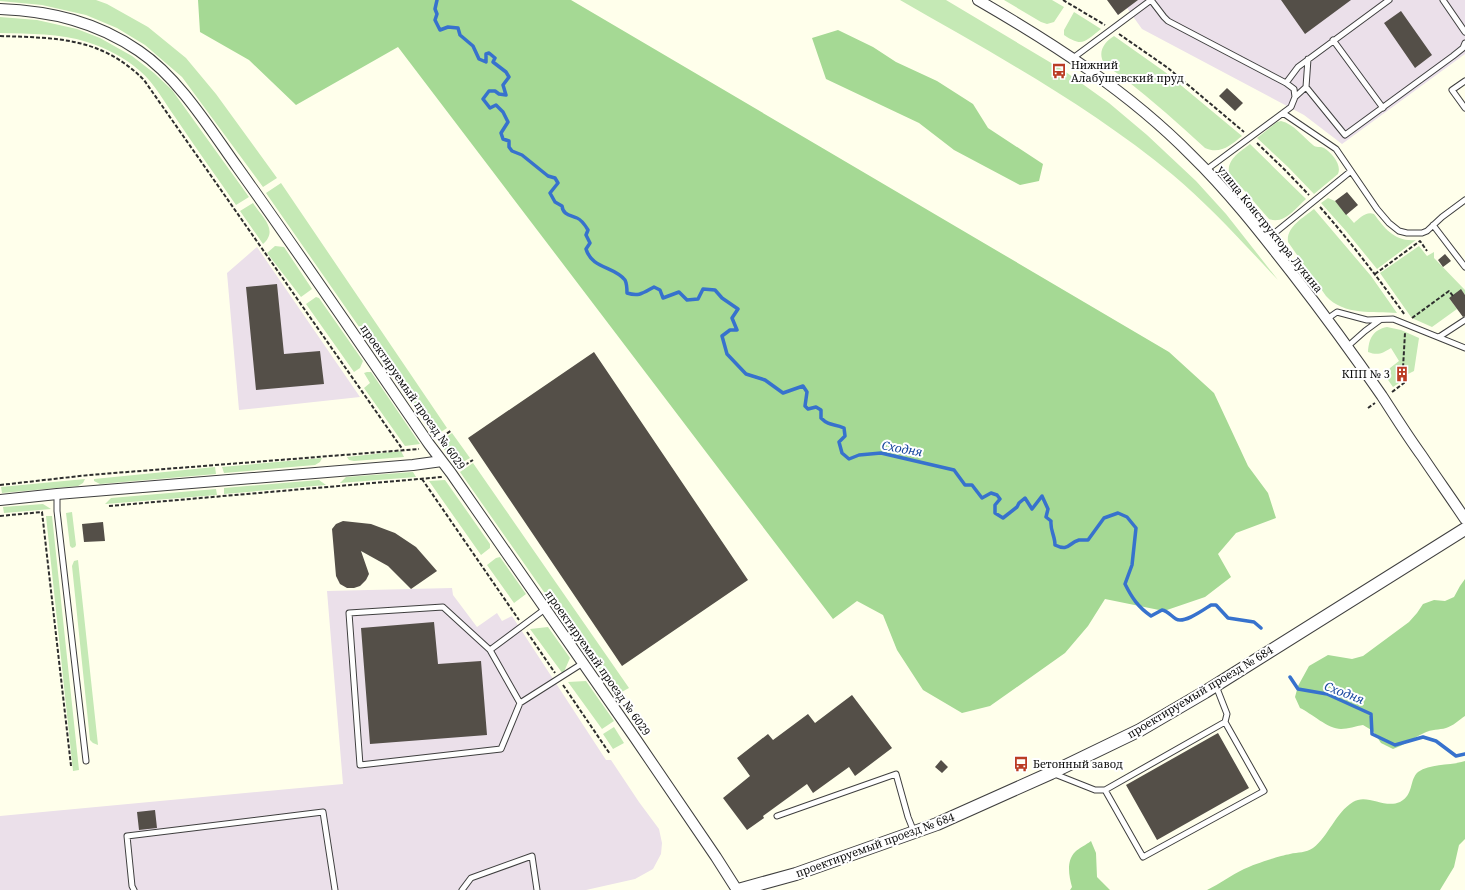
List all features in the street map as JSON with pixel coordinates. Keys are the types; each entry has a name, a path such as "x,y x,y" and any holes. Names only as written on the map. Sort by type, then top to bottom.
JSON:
{"street":[{"name":"улица Конструктора Лукина","path":"978,0 1027,28 1073,58 1118,91 1157,123 1206,170 1238,205 1327,319 1465,519"},
{"name":"проектируемый проезд № 6029","path":"0,9 35,11 62,17 103,30 140,52 175,83 257,195 583,663 738,890"},
{"path":"0,500 442,461"},
{"name":"проектируемый проезд № 684","path":"738,890 796,874 914,833 1051,773 1140,730 1465,529"}],"lane":[{"path":"1073,58 1151,0 1168,21 1286,83 1294,89 1295,98"},
{"path":"1286,83 1298,66 1389,0"},
{"path":"1443,0 1465,32"},
{"path":"1334,40 1383,108"},
{"path":"1306,87 1344,135 1383,108 1463,48 1465,43"},
{"path":"1206,170 1291,108 1295,98 1306,87 1308,59"},
{"path":"1465,81 1452,90 1465,108"},
{"path":"1283,113 1336,149 1377,209 1393,227 1407,234 1422,233 1427,231 1442,217 1465,200"},
{"path":"1266,240 1351,171"},
{"path":"1434,225 1465,267"},
{"path":"1327,319 1337,312 1353,317 1380,320 1393,319 1465,348"},
{"path":"1347,347 1380,320"},
{"path":"1439,337 1465,320"},
{"path":"57,494 86,761"},
{"path":"520,703 490,650 443,606 349,613 360,765 501,749 520,703 583,663"},
{"path":"490,650 545,609"},
{"path":"1105,790 1143,857 1264,792 1225,722 1227,714 1215,685"},
{"path":"1051,773 1095,790 1105,790 1225,722"},
{"path":"777,816 896,774 914,833"},
{"path":"132,889 127,836 323,812 335,890"},
{"path":"462,890 471,878 532,856 537,890"}],"path":[{"path":"0,36 60,39 94,47 115,56 144,80 403,450"},
{"path":"1375,274 1420,241 1427,251"},
{"path":"1411,318 1449,291 1453,296"},
{"path":"1401,378 1397,372 1403,368 1406,332"},
{"path":"436,440 452,430"},
{"path":"0,485 89,475 422,448"},
{"path":"457,470 473,460"},
{"path":"108,506 444,477"},
{"path":"422,479 610,754"},
{"path":"0,516 42,512 71,766"}],"shaded area":[{"path":"1111,0 1465,0 1465,54 1342,144 1304,115 1142,29 1127,8 1118,15 1109,2"},
{"path":"257,247 360,397 239,410 227,273"},
{"path":"452,588 453,595 477,627 497,613 502,621 512,616 606,760 611,760 659,829 662,843 661,854 653,869 635,879 586,890 0,890 0,816 343,784 327,591"}],"green space":[{"path":"0,0 96,0 107,4 148,27 186,58 216,94 277,178 263,187 182,77 145,45 117,28 86,15 42,5"},
{"path":"198,0 571,0 1169,352 1214,393 1248,466 1268,493 1276,518 1236,533 1218,554 1231,577 1205,597 1164,611 1105,599 1088,626 1065,653 990,706 962,713 923,690 897,650 883,615 857,601 833,619 398,47 296,105 249,60 200,32"},
{"path":"900,0 946,0 1063,70 1109,103 1147,135 1196,181 1226,214 1278,280 1201,200 1173,175 1109,126 1041,82"},
{"path":"1004,0 1052,0 1064,7 1054,22 1047,24"},
{"path":"1074,12 1101,29 1084,41 1080,42 1070,39 1064,35 1064,30"},
{"path":"0,17 37,20 77,29 100,38 132,56 154,73 172,90 249,197 236,205 155,87 140,71 128,62 102,47 76,39 44,34 0,33"},
{"path":"838,30 873,47 896,62 937,81 973,104 988,128 1043,164 1039,181 1020,185 954,150 919,123 826,79 812,38"},
{"path":"1114,36 1165,72 1242,136 1229,146 1220,150 1210,150 1205,148 1176,121 1103,61 1101,55 1102,49 1108,40"},
{"path":"1281,121 1294,128 1314,146 1323,147 1327,150 1333,156 1339,167 1338,174 1314,194 1257,138 1277,122"},
{"path":"1250,144 1306,199 1285,218 1280,220 1269,219 1229,173 1232,160 1238,153"},
{"path":"281,183 447,428 435,436 266,193"},
{"path":"1328,198 1335,201 1354,223 1366,214 1371,213 1374,214 1382,225 1396,237 1416,240 1377,269 1321,203"},
{"path":"253,203 264,218 269,229 268,239 263,244 240,211"},
{"path":"1314,209 1371,276 1397,313 1350,310 1341,307 1326,296 1288,242 1288,237 1292,227"},
{"path":"275,246 284,247 312,289 301,297 267,253"},
{"path":"1419,246 1427,256 1434,252 1434,258 1465,290 1465,295 1461,290 1449,298 1457,309 1432,327 1411,317 1380,273"},
{"path":"316,297 319,298 363,361 360,368 354,372 306,304"},
{"path":"1387,327 1401,330 1419,338 1414,371 1408,374 1405,369 1397,374 1400,379 1399,383 1393,387 1386,377 1390,368 1399,361 1391,348 1375,354 1368,352 1369,343 1373,335 1378,330"},
{"path":"371,372 420,444 405,446 364,388 370,383 364,373"},
{"path":"452,433 470,458 456,466 439,442"},
{"path":"401,451 404,457 354,461 349,460 347,457"},
{"path":"322,458 320,462 315,465 224,473 222,467"},
{"path":"473,463 629,688 616,695 460,472"},
{"path":"215,467 216,474 100,484 94,481 94,479"},
{"path":"413,472 416,477 340,483 346,477"},
{"path":"85,479 83,483 78,486 2,493 1,487"},
{"path":"319,480 326,485 224,494 224,488"},
{"path":"445,480 490,544 490,548 481,555 429,481"},
{"path":"216,489 217,495 105,504 111,498"},
{"path":"43,504 51,509 4,513 3,507"},
{"path":"72,512 76,545 72,548 70,546 66,513"},
{"path":"46,516 52,516 79,770 73,771"},
{"path":"500,557 526,594 514,603 487,565 496,558"},
{"path":"78,560 98,745 90,740 72,566 74,561"},
{"path":"1465,579 1465,716 1449,727 1427,732 1393,749 1381,743 1373,731 1363,725 1344,729 1336,728 1325,724 1300,708 1295,697 1298,686 1309,666 1328,655 1352,659 1363,656 1409,622 1423,604 1434,600 1445,601 1454,597"},
{"path":"548,627 570,658 563,674 530,629"},
{"path":"586,681 614,721 602,729 568,682"},
{"path":"614,727 624,743 613,749 603,734"},
{"path":"1465,761 1465,839 1459,845 1454,867 1440,890 1207,890 1239,871 1254,865 1280,856 1310,850 1319,843 1341,812 1353,802 1364,799 1388,804 1400,802 1409,792 1413,779 1418,772 1429,767"},
{"path":"1091,841 1096,853 1097,877 1110,890 1070,890 1072,887 1069,873 1070,860 1078,849"}],"building":[{"path":"1107,0 1138,0 1118,15"},
{"path":"1281,0 1351,0 1305,34"},
{"path":"1401,11 1432,55 1415,68 1384,23"},
{"path":"1227,88 1243,103 1235,111 1219,96"},
{"path":"1347,192 1358,205 1346,215 1335,201"},
{"path":"1445,254 1451,261 1443,267 1438,260"},
{"path":"277,284 284,354 320,351 324,384 256,390 246,287"},
{"path":"1461,289 1465,295 1465,316 1463,317 1449,298"},
{"path":"594,352 748,580 622,666 468,438"},
{"path":"343,521 371,524 395,533 416,547 437,571 411,589 388,566 361,551 369,574 360,586 347,588 340,584 336,576 332,529 336,524"},
{"path":"103,522 105,541 84,542 82,524"},
{"path":"434,622 438,664 481,661 487,735 370,744 361,628"},
{"path":"852,695 892,748 855,776 849,767 813,793 807,784 763,816 764,818 747,830 723,798 750,776 737,758 768,734 773,740 808,714 815,723"},
{"path":"1218,733 1249,788 1157,840 1126,785"},
{"path":"941,760 948,767 942,773 935,767"},
{"path":"155,810 157,828 139,830 137,812"}],"waterway":[{"name":"Сходня","path":"437,0 435,9 437,14 435,20 440,30 448,27 458,28 460,35 473,46 479,59 486,62 486,54 489,53 495,58 493,62 506,72 509,77 503,85 506,95 499,94 495,91 489,91 483,99 490,108 496,105 503,112 508,122 501,133 503,139 509,141 509,147 512,151 522,155 548,176 555,178 558,183 550,193 555,202 562,206 565,213 579,219 583,223 588,230 586,235 590,243 586,249 589,256 598,264 620,275 626,282 627,293 644,293 654,287 660,290 663,298 679,292 687,300 698,299 703,289 715,290 722,298 738,309 732,318 737,330 730,330 722,336 727,354 746,374 765,380 783,393 803,386 807,392 805,406 808,409 816,407 821,410 821,418 824,421 844,428 845,436 839,442 842,453 849,459 859,455 881,453 954,470 965,485 972,485 982,498 991,493 997,495 1000,499 995,505 995,513 1003,518 1017,507 1025,498 1032,509 1042,496 1048,509 1046,517 1051,521 1055,545 1063,548 1075,541 1088,540 1104,518 1118,513 1127,517 1136,528 1132,565 1125,584 1130,594 1146,613 1151,616 1162,610 1168,612 1176,619 1184,620 1194,616 1211,605 1216,605 1228,618 1254,622 1261,628"},
{"name":"Сходня","path":"1290,677 1298,689 1327,694 1371,714 1372,734 1395,745 1423,737 1436,741 1456,756 1465,754"}],"place":[{"name":"Нижний Алабушевский пруд","path":"1059,71"},
{"name":"КПП № 3","path":"1402,374"},
{"name":"Бетонный завод","path":"1021,764"}]}
